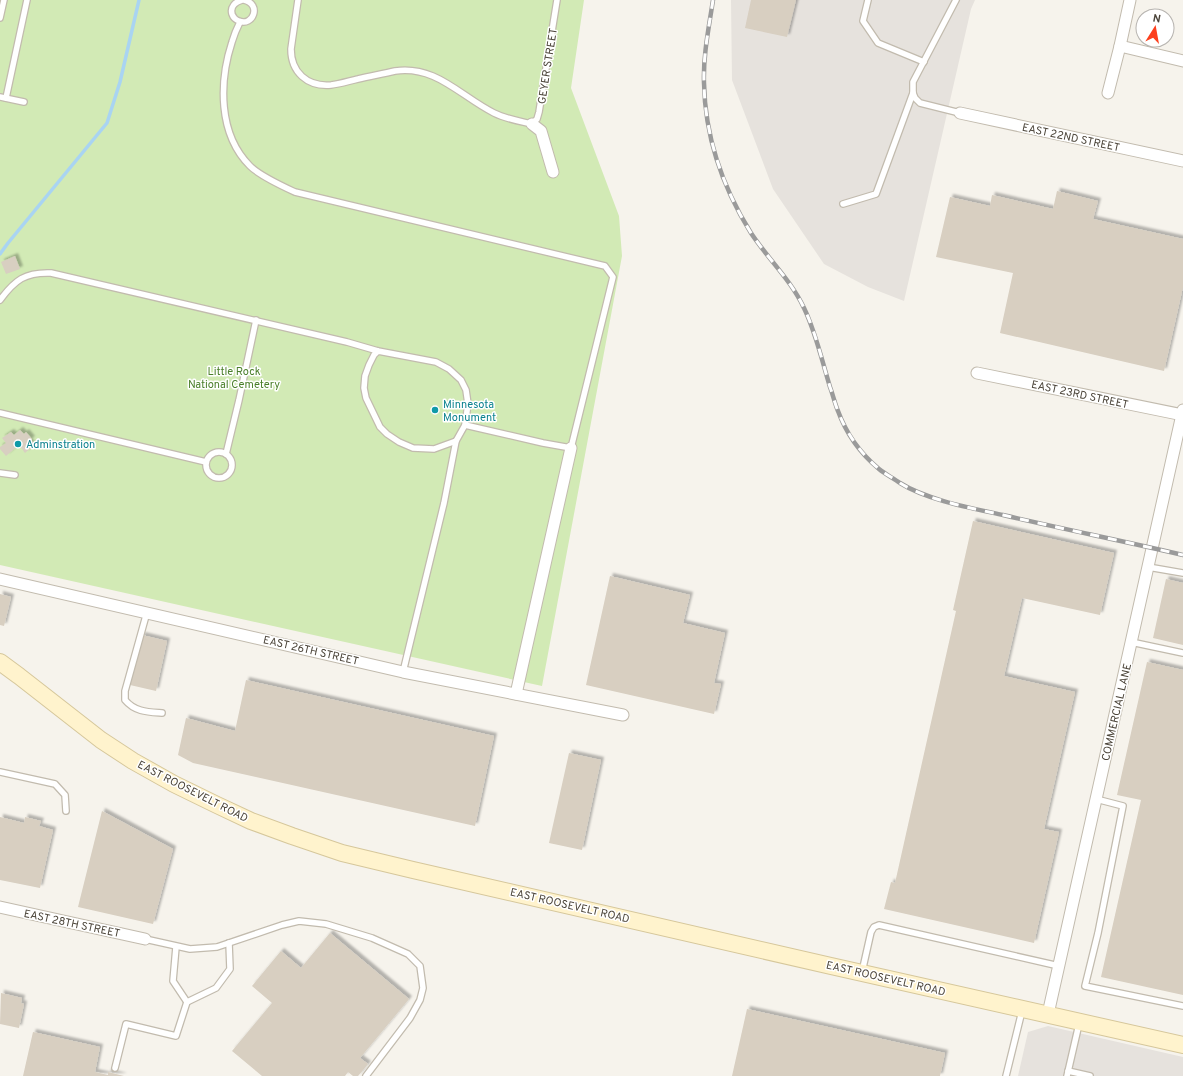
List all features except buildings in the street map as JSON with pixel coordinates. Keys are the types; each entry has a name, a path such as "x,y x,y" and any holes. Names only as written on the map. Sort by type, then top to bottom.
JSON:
{"main road":[{"name":"EAST ROOSEVELT ROAD","path":"0,662 101,740 133,761 174,784 217,805 251,821 292,836 342,852 413,870 1183,1045"}],"street":[{"path":"1108,93 1130,0"},
{"path":"1120,46 1183,61"},
{"name":"EAST 22ND STREET","path":"960,113 1183,161"},
{"path":"532,124 541,131 549,161 554,172"},
{"name":"EAST 23RD STREET","path":"976,373 1183,413"},
{"name":"COMMERCIAL LANE","path":"1048,1014 1183,413"},
{"path":"516,694 571,448"},
{"name":"EAST 26TH STREET","path":"0,580 146,612 403,672 623,715"},
{"name":"EAST 28TH STREET","path":"0,907 145,939"}],"lane":[{"path":"0,18 4,0"},
{"path":"24,102 3,97 27,0"},
{"path":"243,0 250,2 253,5 254,13 248,21 240,22 234,18 232,11 236,2 243,0"},
{"path":"298,0 291,56 298,72 309,82 330,85 395,71 405,70 424,72 439,79 494,113 510,119 532,124"},
{"name":"GEYER STREET","path":"532,124 537,119 539,112 557,0"},
{"path":"868,0 863,21 878,43 924,62"},
{"path":"843,204 876,194 913,94 913,82 956,0"},
{"path":"240,22 232,41 227,62 223,95 227,125 236,149 251,166 274,182 295,192 605,266 613,277 571,448 464,425"},
{"path":"913,94 920,103 960,113"},
{"path":"0,300 16,281 29,275 51,273 256,320 378,351 436,362 449,369 461,380 466,390 468,404 464,425 456,441 444,503 403,672"},
{"path":"226,454 256,320"},
{"path":"378,351 374,355 369,365 365,376 364,388 366,398 380,427 399,442 413,448 434,449 456,441"},
{"path":"0,413 206,462"},
{"path":"222,452 231,460 232,469 222,478 214,477 207,471 206,462 210,455 222,452"},
{"path":"0,473 15,475"},
{"path":"1148,566 1183,573"},
{"path":"146,612 125,691 125,700 129,705 140,711 162,713"},
{"path":"1131,642 1183,653"},
{"path":"0,772 55,784 65,795 66,810"},
{"path":"1096,799 1123,806 1098,933 1085,986 1183,1006"},
{"path":"145,939 190,949 217,947 299,920 326,924 372,938 408,954 420,966 423,988 420,1000 410,1018 366,1076"},
{"path":"862,972 871,932 874,927 879,925 1059,966"},
{"path":"115,1068 126,1024 176,1036 187,1002 216,988 230,969 229,943"},
{"path":"176,947 173,980 187,1002"},
{"path":"1006,1076 1022,1008"},
{"path":"1080,1021 1068,1074 1090,1076"}],"shaded area":[{"path":"731,0 975,0 971,9 904,301 868,287 824,264 773,189 732,80"},
{"path":"1048,1026 1183,1057 1183,1076 1018,1076 1028,1032"}],"green space":[{"name":"Little Rock National Cemetery","path":"0,0 584,0 571,88 619,216 622,256 542,686 0,565"}],"waterway":[{"path":"0,254 107,123 120,82 139,0"}],"railway":[{"path":"713,0 705,52 704,83 708,122 717,161 732,198 751,233 793,288 804,308 815,337 841,419 860,450 872,463 886,474 911,489 936,499 1183,555"}],"place":[{"name":"Minnesota Monument","path":"435,410"},
{"name":"Adminstration","path":"18,444"}]}
